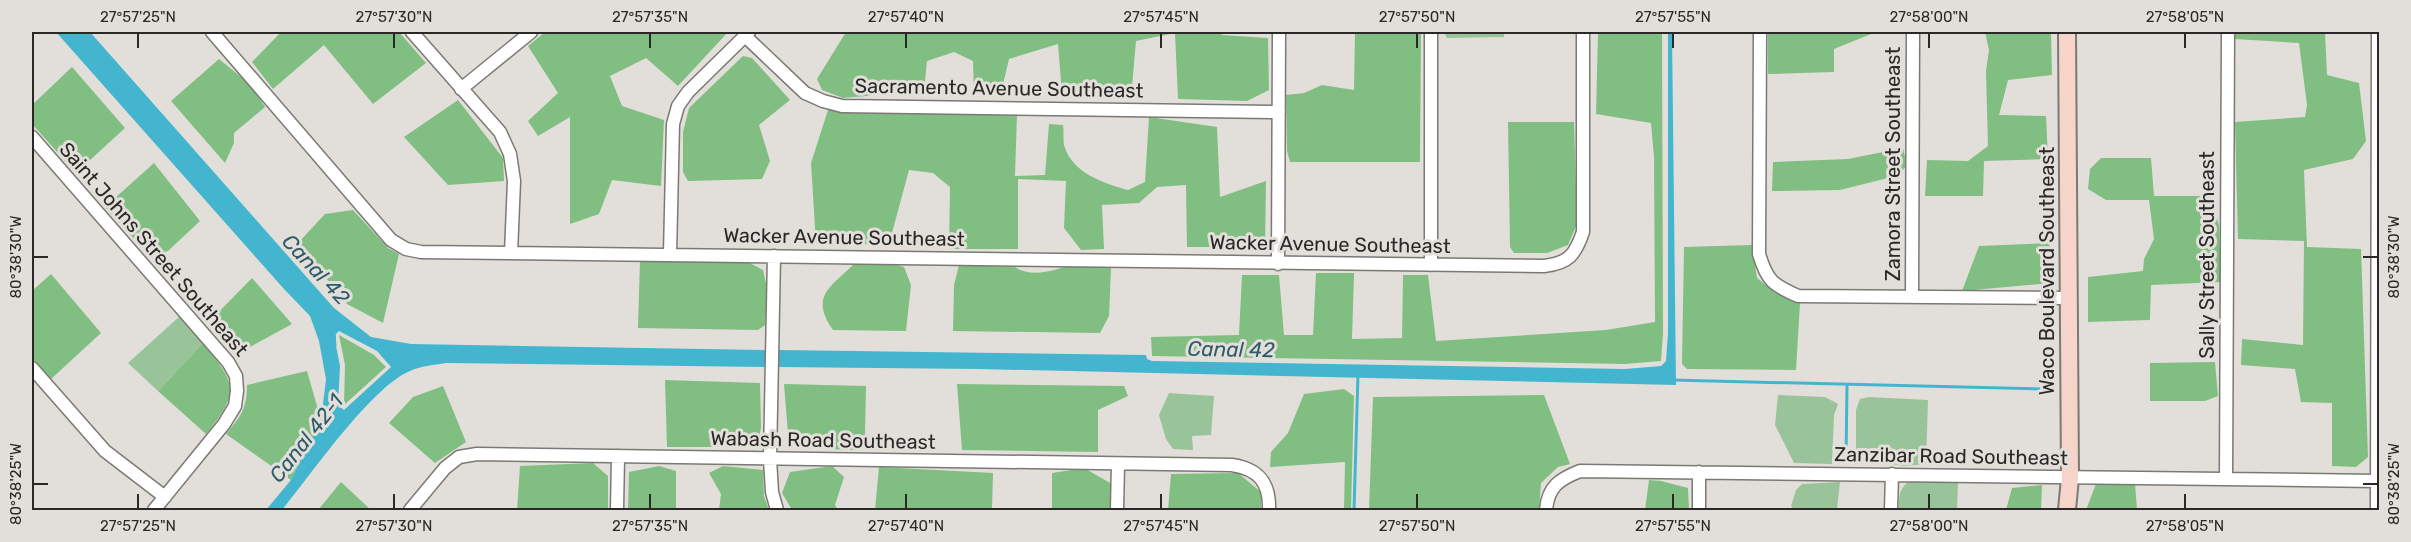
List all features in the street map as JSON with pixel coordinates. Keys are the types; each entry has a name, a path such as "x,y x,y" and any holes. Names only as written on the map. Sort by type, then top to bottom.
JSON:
{"street":[{"name":"Wacker Avenue Southeast","path":"212,32 391,240 406,249 422,252 1544,266 1560,264 1571,257 1583,232 1583,32"},
{"path":"411,32 500,132 510,153 514,180 511,253"},
{"path":"460,89 531,32"},
{"path":"1278,264 1279,32"},
{"path":"1431,32 1431,265"},
{"path":"1760,32 1760,254 1764,272 1776,286 1798,296 2067,298"},
{"name":"Zamora Street Southeast","path":"1912,297 1913,32"},
{"name":"Waco Boulevard Southeast","path":"2067,32 2070,478 2067,510"},
{"name":"Sally Street Southeast","path":"2226,479 2228,32"},
{"path":"2378,32 2378,510"},
{"path":"670,254 673,124 678,106 688,92 747,34"},
{"name":"Sacramento Avenue Southeast","path":"747,34 805,93 842,106 1279,112"},
{"name":"Saint Johns Street Southeast","path":"32,136 228,362 236,376 235,406 224,424 165,497"},
{"path":"774,256 770,459 772,492 777,510"},
{"path":"32,368 105,451 165,497 154,510"},
{"name":"Wabash Road Southeast","path":"410,510 445,468 459,457 477,454 1232,465 1247,468 1257,474 1266,488 1269,510"},
{"path":"617,510 618,456"},
{"path":"1117,510 1118,464"},
{"name":"Zanzibar Road Southeast","path":"1546,510 1551,491 1560,479 1580,471 2378,481"},
{"path":"1699,472 1699,510"},
{"path":"1891,510 1892,474"}],"green space":[{"path":"281,32 399,32 426,63 373,104 324,45 273,89 252,62"},
{"path":"545,32 728,32 678,86 646,58 610,76 622,106 664,120 661,186 612,180 599,214 570,224 570,117 538,136 528,121 558,93 528,46"},
{"path":"846,32 1220,32 1222,35 1268,38 1269,90 1247,101 1178,99 1175,33 1136,41 1132,87 1062,94 1058,44 1009,59 1001,93 974,93 973,61 954,52 927,61 924,91 843,98 822,90 817,79"},
{"path":"1355,32 1421,32 1420,162 1290,162 1287,151 1286,95 1304,93 1322,85 1354,90"},
{"path":"1444,32 1504,32 1504,37 1447,38"},
{"path":"1598,32 1662,32 1663,333 1661,361 1625,364 1152,356 1151,337 1239,335 1242,275 1279,275 1284,335 1313,335 1316,273 1354,273 1352,339 1402,338 1403,275 1428,275 1436,341 1606,330 1655,322 1654,157 1651,123 1596,114"},
{"path":"1768,32 1876,32 1834,49 1834,72 1768,74"},
{"path":"1985,32 2051,32 2052,75 2008,80 1999,115 2046,116 2048,159 1984,161 1983,196 1925,196 1927,160 1968,161 1988,146 1986,71 1989,50"},
{"path":"2235,32 2325,32 2327,75 2359,83 2366,141 2353,159 2304,170 2307,247 2361,249 2368,457 2356,467 2332,466 2332,403 2301,402 2295,369 2241,365 2242,339 2303,345 2304,241 2238,239 2235,122 2305,117 2307,105 2299,43 2235,39"},
{"path":"743,56 752,58 790,100 759,125 770,161 762,179 688,181 683,172 683,132 689,108"},
{"path":"219,59 252,86 265,107 234,133 234,143 225,163 171,101"},
{"path":"72,67 125,128 76,173 32,124 32,105"},
{"path":"458,100 503,158 504,181 448,185 404,137"},
{"path":"828,110 1017,114 1015,176 1045,175 1049,124 1063,125 1064,145 1068,155 1081,170 1099,180 1128,190 1145,182 1149,117 1217,127 1220,197 1266,181 1265,247 1187,247 1186,185 1157,187 1139,203 1102,205 1104,249 1081,250 1064,228 1066,181 1018,179 1018,249 949,249 950,187 933,173 909,170 889,244 816,244 811,163"},
{"path":"1508,122 1574,122 1577,224 1568,245 1547,253 1514,253 1510,247"},
{"path":"1903,148 1907,166 1896,176 1840,190 1772,191 1773,162 1848,159"},
{"path":"2101,158 2151,158 2154,196 2212,196 2219,226 2221,282 2151,285 2150,320 2088,322 2088,277 2143,271 2144,259 2154,239 2149,200 2106,200 2088,189 2090,169"},
{"path":"154,163 200,221 168,251 150,256 105,207"},
{"path":"353,210 388,248 399,254 383,323 347,304 298,243 325,214"},
{"path":"2050,243 2052,283 1962,291 1979,246"},
{"path":"1752,245 1757,278 1776,293 1800,303 1796,370 1687,369 1682,364 1684,247"},
{"path":"640,260 748,262 763,270 768,293 765,325 758,330 638,328"},
{"path":"882,261 904,267 911,285 906,331 833,330 823,309 826,293 855,263"},
{"path":"1073,263 1111,268 1109,316 1100,333 953,331 954,285 959,265 1015,267 1036,273 1052,271"},
{"path":"51,274 101,333 51,379 32,358 32,291"},
{"path":"252,278 292,324 237,354 208,323"},
{"path":"180,316 203,343 158,391 128,363"},
{"path":"339,335 374,355 386,367 344,405 345,365"},
{"path":"203,343 228,378 230,388 225,407 206,434 158,391"},
{"path":"2215,362 2218,396 2205,401 2150,401 2150,363"},
{"path":"307,371 321,420 291,480 226,434 242,412 247,385"},
{"path":"665,380 760,383 759,438 739,447 667,447"},
{"path":"784,384 866,386 865,435 857,450 798,448 788,434"},
{"path":"957,384 1124,386 1128,396 1098,410 1098,452 962,450"},
{"path":"443,386 466,442 435,463 389,423 413,397"},
{"path":"1344,389 1354,396 1351,510 1344,510 1345,462 1270,467 1271,452 1288,433 1304,394"},
{"path":"1169,393 1214,396 1211,435 1192,436 1193,450 1173,449 1166,439 1159,415"},
{"path":"1544,395 1570,464 1558,467 1541,483 1539,510 1369,510 1373,397"},
{"path":"1778,395 1825,397 1838,404 1834,415 1832,464 1794,463 1775,425"},
{"path":"1869,397 1928,400 1926,464 1904,466 1856,459 1856,410 1860,399"},
{"path":"593,463 608,476 608,510 517,510 520,466"},
{"path":"659,466 676,471 676,510 628,510 629,472"},
{"path":"723,466 763,470 764,496 769,510 719,510 721,494 709,473"},
{"path":"832,466 844,477 835,505 838,510 792,510 782,493 790,472"},
{"path":"879,467 993,473 992,509 996,510 875,510"},
{"path":"1084,468 1112,484 1111,510 1052,510 1052,473"},
{"path":"1238,473 1261,492 1261,510 1168,510 1171,474"},
{"path":"1912,479 1958,483 1957,510 1899,510 1901,492"},
{"path":"1649,480 1688,488 1689,510 1645,510"},
{"path":"341,482 371,510 318,510"},
{"path":"1840,482 1837,510 1794,510 1791,506 1796,490 1802,484"},
{"path":"2135,483 2137,510 2086,510 2096,484"},
{"path":"2042,485 2041,510 2006,510 2012,488"}],"water":[{"path":"56,32 90,32 334,308 371,337 411,344 766,350 765,367 446,363 418,368 394,380 377,395 342,434 282,510 266,510 291,480 321,420 326,379 319,341 310,316","holes":["339,331 377,351 391,367 344,410 338,405 340,366 334,336"]},
{"path":"1668,32 1672,32 1676,385 978,369 778,367 779,350 1146,355 1147,359 1152,361 1625,369 1661,366 1666,361 1668,333"}],"waterway":[{"path":"334,331 335,346"},
{"path":"1354,510 1358,374"},
{"path":"1672,380 2040,389"},
{"path":"1846,459 1847,385"}],"water label":[{"name":"Canal 42","path":"316,269"},
{"name":"Canal 42","path":"1231,349"},
{"name":"Canal 42-1","path":"306,438"}]}
